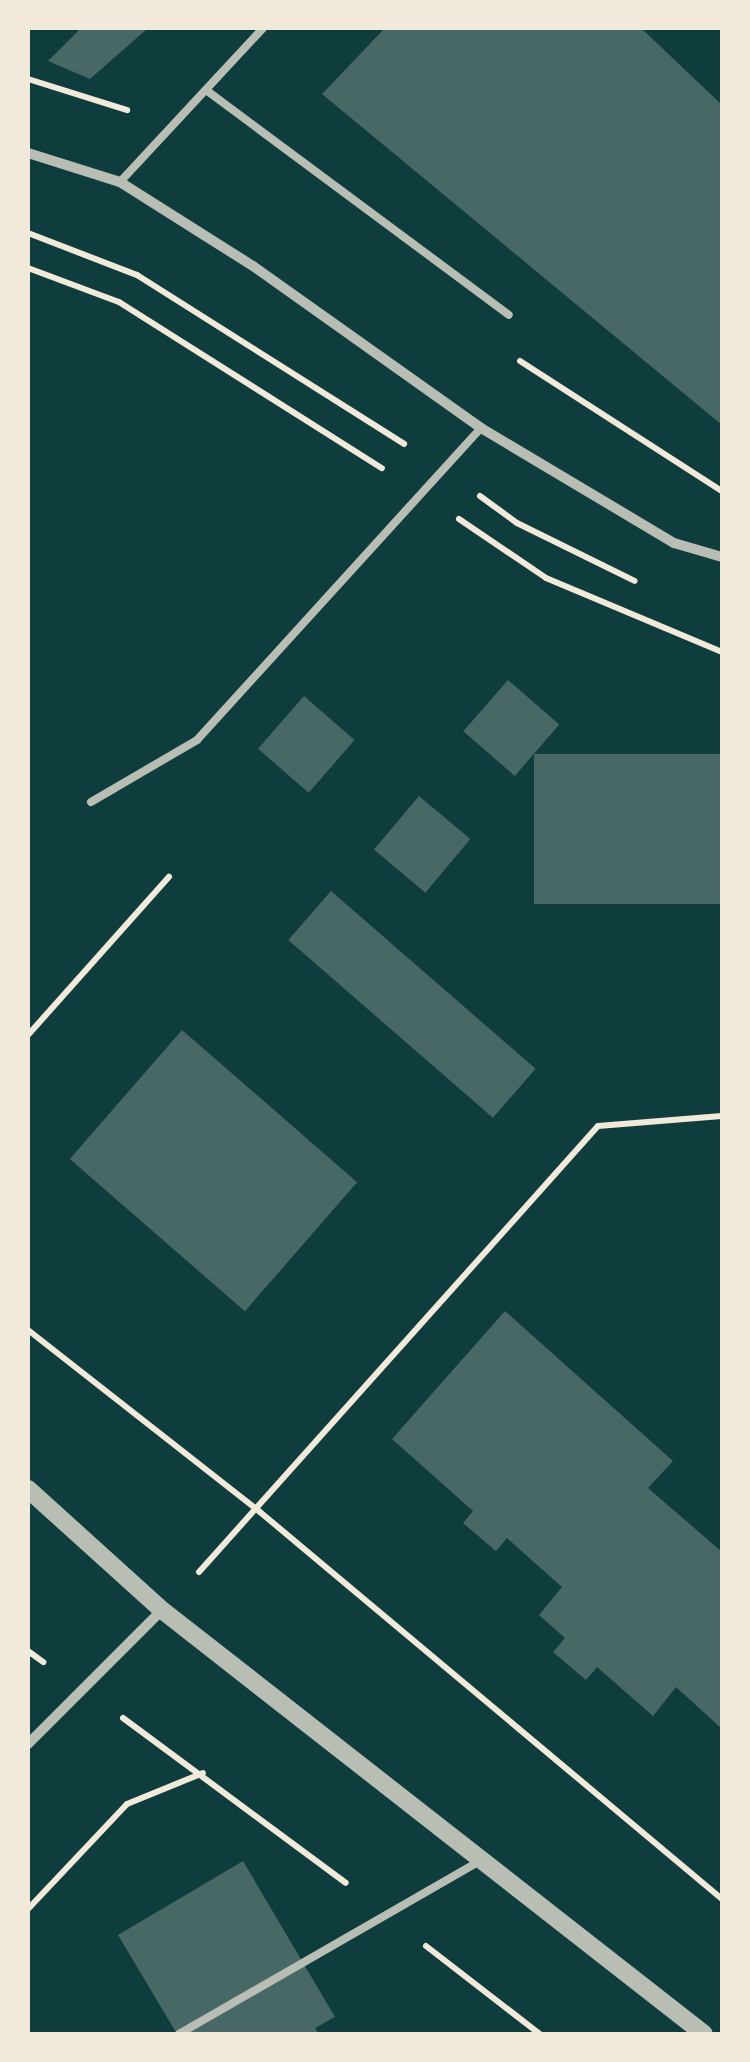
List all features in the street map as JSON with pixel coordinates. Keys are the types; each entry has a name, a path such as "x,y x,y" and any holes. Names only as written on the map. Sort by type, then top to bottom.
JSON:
{"street":[{"path":"28,153 120,182 253,266 480,428 674,543 722,557"},
{"path":"28,1489 162,1610 704,2034"},
{"path":"28,1744 162,1610"}],"lane":[{"path":"120,182 264,28"},
{"path":"206,90 509,314"},
{"path":"91,802 198,740 480,428"},
{"path":"179,2034 480,1861"}],"path":[{"path":"28,233 137,274 442,469 517,523 644,585"},
{"path":"28,268 119,302 421,493 546,578 722,652"},
{"path":"28,1035 169,877"},
{"path":"162,1610 260,1512 598,1126 722,1116"},
{"path":"28,1330 260,1512 722,1899"},
{"path":"28,1909 127,1804 204,1772"}],"building":[{"path":"81,28 148,28 90,79 48,61"},
{"path":"385,28 641,28 722,105 722,425 322,94"},
{"path":"508,680 559,725 515,776 463,731"},
{"path":"304,696 355,740 309,793 258,749"},
{"path":"534,754 722,754 722,904 534,904"},
{"path":"419,796 470,839 425,893 374,850"},
{"path":"331,891 536,1069 493,1118 288,940"},
{"path":"182,1030 357,1182 245,1311 70,1159"},
{"path":"505,1311 673,1461 648,1488 722,1552 722,1729 676,1687 653,1716 597,1667 586,1680 553,1652 565,1638 539,1615 562,1587 507,1538 496,1551 463,1523 473,1511 392,1439"},
{"path":"243,1861 335,2017 315,2028 319,2034 177,2034 118,1935"}]}
